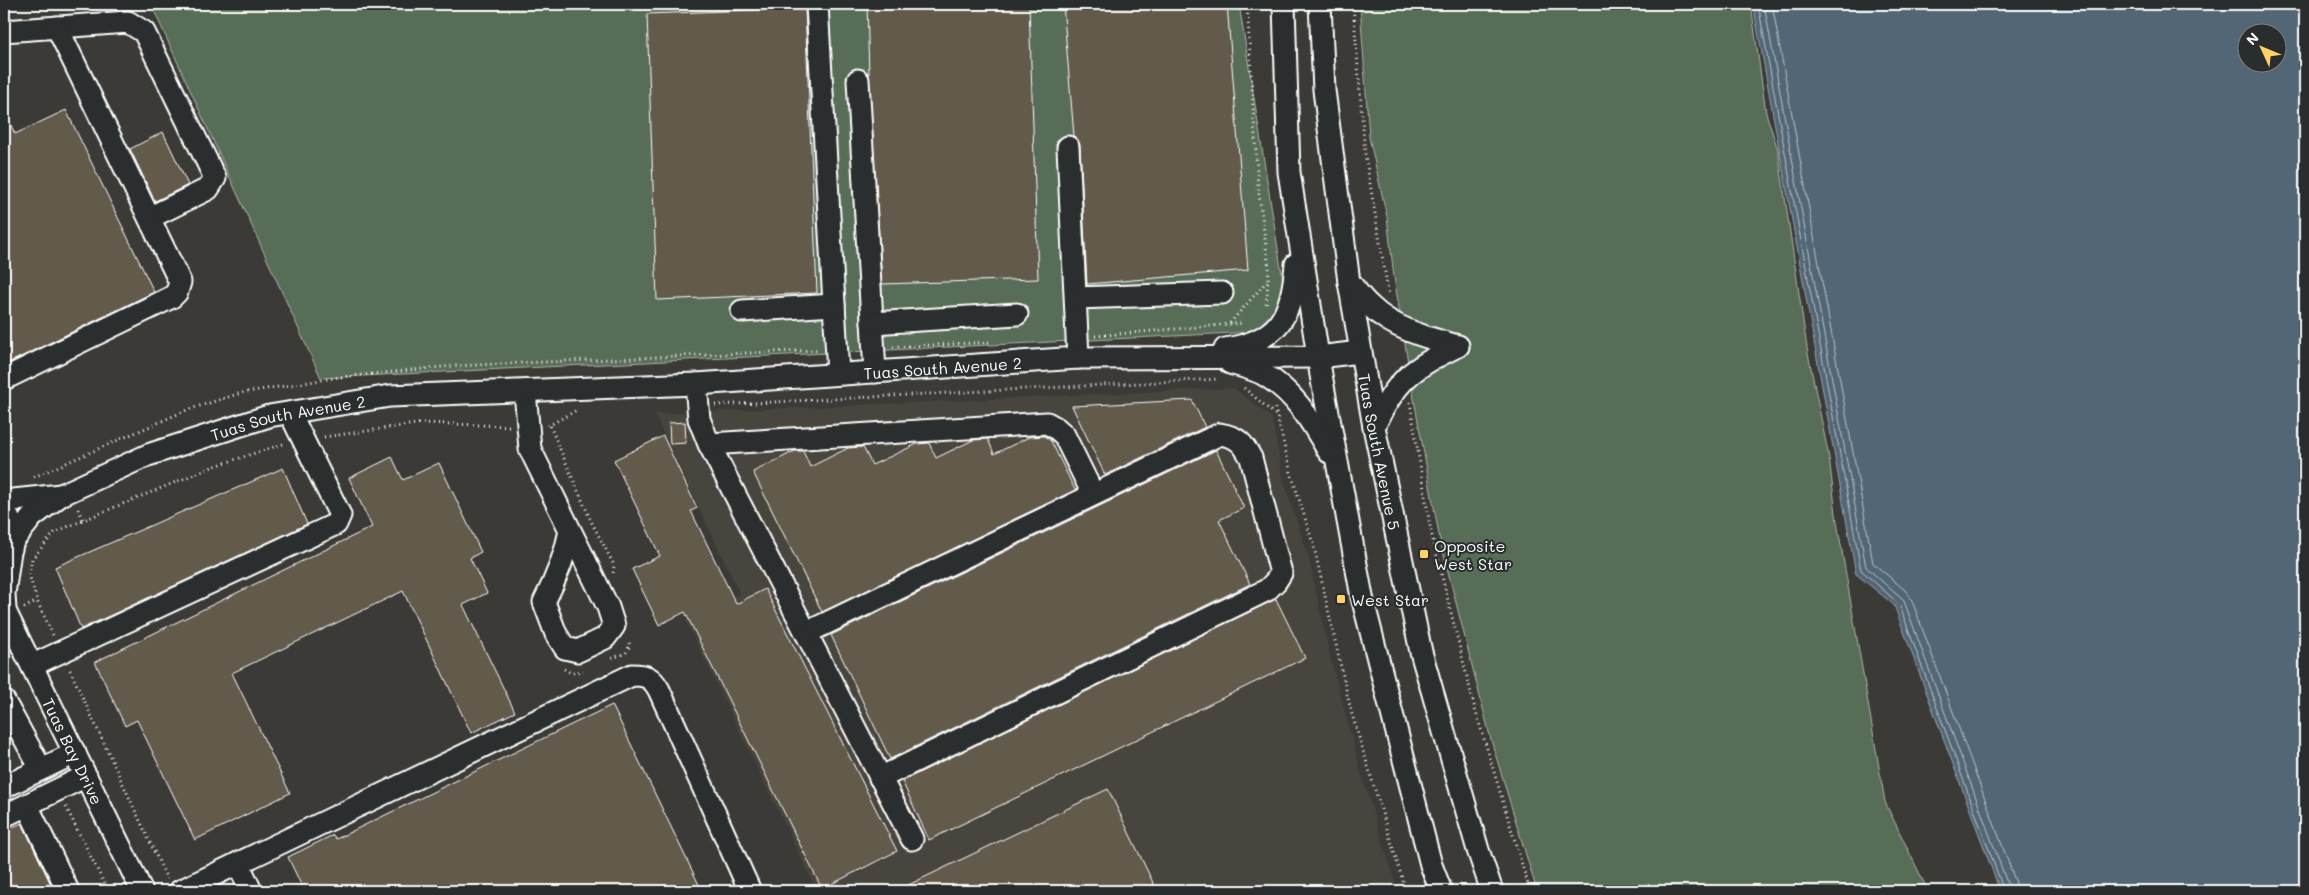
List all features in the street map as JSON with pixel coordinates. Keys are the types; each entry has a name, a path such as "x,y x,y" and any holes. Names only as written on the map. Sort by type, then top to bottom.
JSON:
{"street":[{"path":"817,4 838,374"},
{"path":"1284,4 1289,172 1337,466 1362,597 1431,865 1442,891"},
{"name":"Tuas South Avenue 5","path":"1320,4 1324,90 1349,282 1374,427 1421,652 1478,850 1492,891"},
{"path":"4,31 128,22 144,32 215,178 208,189 151,217"},
{"path":"4,379 172,297 177,292 180,282 179,276 151,217 57,27"},
{"path":"858,80 875,372"},
{"path":"1068,147 1078,358"},
{"path":"1184,356 1234,348 1255,341 1275,328 1286,317 1291,304 1300,245"},
{"path":"1349,282 1371,307 1394,323 1422,336 1458,346 1422,364 1405,377 1385,401 1374,427"},
{"path":"1076,298 1222,293"},
{"path":"742,311 834,305"},
{"path":"872,323 1017,314"},
{"name":"Tuas South Avenue 2","path":"9,551 32,518 61,495 148,455 269,416 390,396 696,384 1078,358 1184,356 1318,357 1360,352"},
{"path":"1214,357 1262,373 1292,395 1308,417 1337,466"},
{"path":"696,384 699,419 709,444 912,839"},
{"path":"525,391 530,450 570,530 608,607 614,626 604,638 578,651 565,648 556,634 544,602 555,581 566,549 570,530"},
{"path":"33,665 336,524 340,515 290,413"},
{"path":"709,444 1047,423 1064,435 1093,494"},
{"path":"806,633 1220,434 1233,436 1245,446 1251,458 1281,573 1267,590 880,778"},
{"name":"Tuas South Avenue 2","path":"4,501 61,495"},
{"path":"4,509 10,520 9,551"},
{"name":"Tuas Bay Drive","path":"9,551 4,609 142,891"},
{"path":"174,887 238,863 632,675 644,675 653,680 659,690 750,891"},
{"path":"4,701 41,769"},
{"path":"4,787 76,753"},
{"path":"4,816 86,776"},
{"path":"27,805 68,891"},
{"path":"238,863 251,891"}],"path":[{"path":"1247,4 1258,187 1269,268 1265,313"},
{"path":"1353,4 1365,154 1394,323"},
{"path":"1229,324 1267,280"},
{"path":"1405,377 1431,532 1474,709 1530,891"},
{"path":"698,406 1222,379"},
{"path":"1254,388 1239,383 1278,417"},
{"path":"1272,402 1278,417 1291,473 1314,547 1351,711 1406,891"},
{"path":"174,887 36,601 29,574 32,559 55,532 212,466 304,439 423,423 550,426 574,410 583,410"}],"shaded area":[{"path":"1234,388 1272,418 1283,478 1309,559 1330,656 1363,779 1398,891 817,891 686,621 740,594 654,414"}],"green space":[{"path":"151,4 1239,4 1286,299 1254,332 321,378"},
{"path":"1360,4 1751,4 1766,113 1778,150 1807,348 1829,458 1837,522 1885,802 1928,891 1537,891 1491,740 1440,540 1415,405 1394,277 1387,217 1369,137"}],"water":[{"path":"1753,4 2305,4 2305,891 2000,891 1894,605 1856,574"}],"building":[{"path":"867,4 1029,4 1038,279 882,284 869,75"},
{"path":"1063,4 1227,4 1248,270 1087,284 1080,146 1074,136"},
{"path":"805,8 817,293 657,300 647,14"},
{"path":"4,110 15,134 66,110 154,292 4,365"},
{"path":"163,132 188,185 155,201 130,149"},
{"path":"1192,400 1205,427 1105,475 1072,406"},
{"path":"685,422 686,443 670,444 669,423"},
{"path":"663,436 697,508 691,511 736,604 765,589 897,851 822,889 685,612 659,625 632,569 660,556 614,460"},
{"path":"1044,436 1051,441 1075,490 822,612 753,472 795,451 803,451 810,467 848,448 863,447 872,465 917,444 929,443 936,458 973,440 988,439 994,454 1029,437"},
{"path":"1216,450 1244,508 1219,520 1250,584 890,759 831,635"},
{"path":"392,457 403,480 439,463 481,552 470,558 487,593 463,605 515,712 471,733 403,591 232,673 290,793 195,840 137,720 125,726 95,662 372,527 349,478"},
{"path":"283,468 307,524 81,629 55,567"},
{"path":"1276,599 1305,658 929,840 902,781"},
{"path":"612,705 702,891 304,891 288,857 333,835 336,839"},
{"path":"1108,789 1157,891 896,891"},
{"path":"22,823 54,891 4,891 4,831"}],"place":[{"name":"Opposite West Star","path":"1424,554"},
{"name":"West Star","path":"1341,599"}]}
